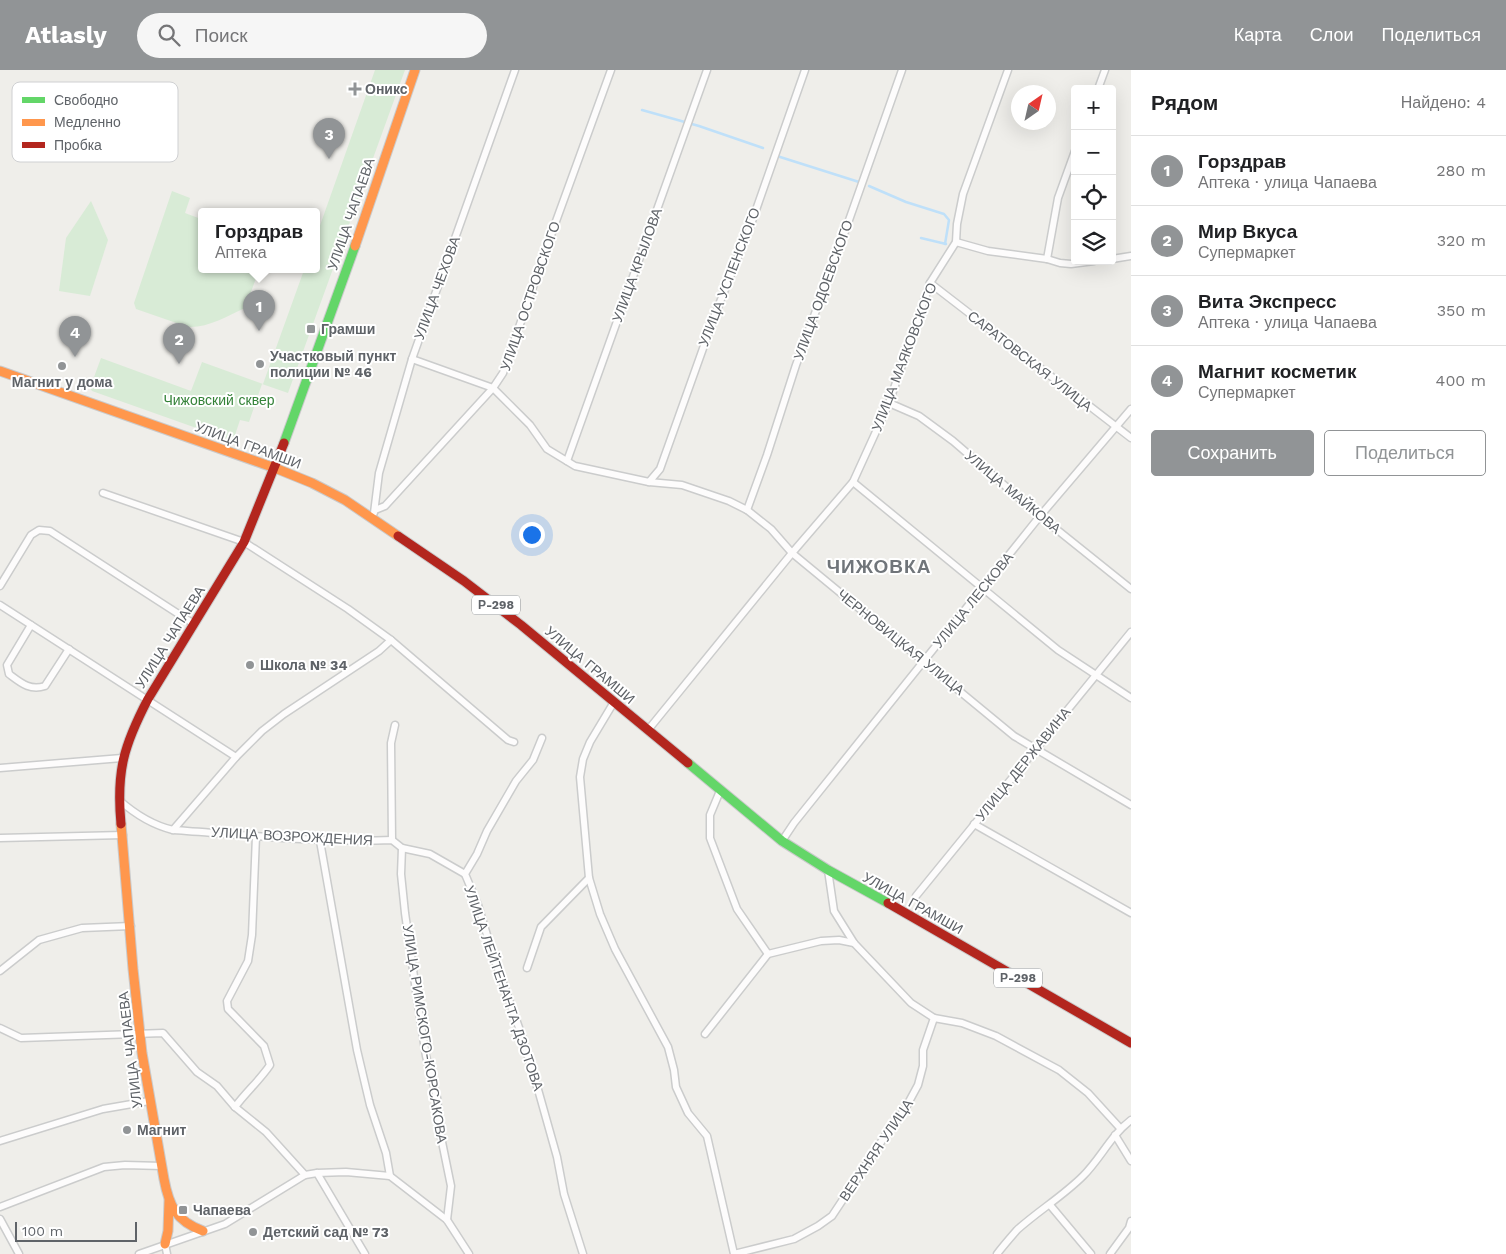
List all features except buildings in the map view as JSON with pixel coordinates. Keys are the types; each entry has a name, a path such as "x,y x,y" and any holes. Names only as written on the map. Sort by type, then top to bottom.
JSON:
{"main road":[{"name":"УЛИЦА ЧАПАЕВА","path":"203,1231 189,1226 182,1221 169,1201 149,1101 140,1034 119,800 118,782 122,758 135,722 244,542 275,468 357,241 415,70"},
{"name":"УЛИЦА ГРАМШИ","path":"0,370 275,468 312,483 373,514 521,625 782,842 1131,1043"},
{"path":"165,1244 168,1231 169,1201"}],"street":[{"name":"УЛИЦА ЧЕХОВА","path":"373,514 379,474 412,359 515,70"},
{"name":"УЛИЦА ОСТРОВСКОГО","path":"373,514 384,506 493,388 503,373 611,70"},
{"name":"УЛИЦА КРЫЛОВА","path":"567,461 707,70"},
{"name":"УЛИЦА УСПЕНСКОГО","path":"649,482 660,469 716,312 750,228 805,70"},
{"name":"УЛИЦА ОДОЕВСКОГО","path":"747,510 796,365 902,70"},
{"name":"УЛИЦА МАЯКОВСКОГО","path":"648,730 792,553 853,482 889,402 930,283 956,242 957,224 963,194 1008,70"},
{"path":"1099,85 1105,70"},
{"path":"1047,259 1058,198 1071,162"},
{"path":"956,242 988,251 1071,264"},
{"path":"1116,258 1131,256"},
{"name":"САРАТОВСКАЯ УЛИЦА","path":"930,283 1131,438"},
{"name":"ЧЕРНОВИЦКАЯ УЛИЦА","path":"412,359 493,388 530,424 547,450 575,466 649,482 682,485 730,501 747,510 771,530 792,553 1014,736 1131,805"},
{"name":"УЛИЦА МАЙКОВА","path":"889,402 919,416 953,441 1040,516 1131,589"},
{"name":"УЛИЦА ЛЕСКОВА","path":"782,842 794,823 1040,516 1131,409"},
{"path":"853,482 1058,650 1131,698"},
{"path":"103,493 244,542 348,609 391,640 508,740 514,742"},
{"path":"0,586 31,535 39,530 50,531 194,624"},
{"path":"0,605 236,757"},
{"path":"31,625 7,665 9,674 24,685 37,689 45,686 69,649"},
{"name":"УЛИЦА ДЕРЖАВИНА","path":"916,896 1131,632"},
{"path":"173,830 236,757 262,731 391,640"},
{"path":"614,702 590,742 583,759 580,777 589,878 600,914 615,950 668,1047 676,1087 688,1113 707,1136 734,1254"},
{"path":"392,840 391,744 395,725"},
{"name":"УЛИЦА ЛЕЙТЕНАНТА ДЗОТОВА","path":"542,738 533,760 516,781 487,831 477,854 464,874 478,905 536,1083 557,1157 564,1194 584,1254"},
{"path":"0,768 122,758"},
{"path":"720,791 710,815 710,838 737,909 768,954"},
{"name":"УЛИЦА ВОЗРОЖДЕНИЯ","path":"119,800 150,823 173,830 320,841 392,840 402,848 430,854 464,874"},
{"path":"974,824 1131,913"},
{"path":"0,838 123,835"},
{"path":"235,1107 247,1091 264,1075 270,1065 264,1046 228,1009 227,1001 248,961 252,935 256,836"},
{"path":"320,841 357,1050 370,1105 386,1153 390,1176"},
{"name":"УЛИЦА РИМСКОГО-КОРСАКОВА","path":"402,848 401,874 418,1005 426,1056 437,1098 441,1137 451,1186 447,1220"},
{"path":"828,870 834,911 854,943 911,1003 934,1018 962,1023 996,1036 1059,1070 1088,1093 1120,1128"},
{"path":"527,968 541,927 589,878"},
{"path":"0,971 39,940 82,928 131,926"},
{"path":"705,1034 768,954 821,941 839,940 854,943"},
{"name":"ВЕРХНЯЯ УЛИЦА","path":"734,1254 794,1239 832,1216 910,1101 918,1085 923,1066 923,1050 934,1018"},
{"path":"0,1028 21,1038 163,1033 197,1072 217,1086 235,1107 266,1132 306,1176"},
{"path":"0,1141 104,1109 149,1101"},
{"path":"997,1254 1018,1230 1085,1174 1101,1156 1120,1128 1131,1120"},
{"path":"1115,1135 1131,1161"},
{"path":"0,1207 104,1167 125,1165 162,1166"},
{"path":"140,1254 225,1224 306,1176 317,1173 346,1172 390,1176 447,1220 469,1254"},
{"path":"317,1173 364,1254"},
{"path":"1050,1205 1091,1254"},
{"path":"0,1219 19,1254"},
{"path":"1110,1254 1129,1228 1131,1221"},
{"path":"165,1244 167,1254"}],"green space":[{"name":"Чижовский сквер","path":"375,70 405,70 288,393 262,384 249,422 240,420 233,441 92,391 90,388 101,358 191,391 202,362 263,384 303,273 320,273 320,226"},
{"path":"172,191 190,198 185,213 198,218 198,273 258,273 245,308 203,326 188,327 136,309 134,303"},
{"path":"91,201 108,240 90,296 59,291 66,238"}],"waterway":[{"path":"642,110 699,126 763,148"},
{"path":"777,156 859,182"},
{"path":"869,186 906,202 944,214 949,220 945,244"},
{"path":"921,238 946,244"}],"traffic: fast":[{"path":"284,443 355,246"},
{"path":"688,763 782,841 828,870 888,903"}],"traffic: slow":[{"path":"355,246 415,70"},
{"path":"0,371 275,468 312,483 345,500 398,536"},
{"path":"121,824 142,1053 164,1179 168,1197 175,1211 186,1222 203,1231"},
{"path":"165,1244 168,1231 169,1201"}],"traffic: jam":[{"path":"121,824 121,773 133,730 148,699 244,542 284,443"},
{"path":"398,536 464,581 521,625 688,763"},
{"path":"888,903 1131,1043"}],"place":[{"name":"Оникс","path":"355,89"},
{"name":"Вита Экспресс","path":"329,159"},
{"name":"Грамши","path":"311,329"},
{"name":"Горздрав","path":"259,331"},
{"name":"Магнит косметик","path":"75,357"},
{"name":"Мир Вкуса","path":"179,364"},
{"name":"Участковый пункт полиции № 46","path":"260,364"},
{"name":"Магнит у дома","path":"62,366"},
{"name":"Школа № 34","path":"250,665"},
{"name":"Магнит","path":"127,1130"},
{"name":"Чапаева","path":"183,1210"},
{"name":"Детский сад № 73","path":"253,1232"}],"district":[{"name":"ЧИЖОВКА","path":"879,566"}]}
